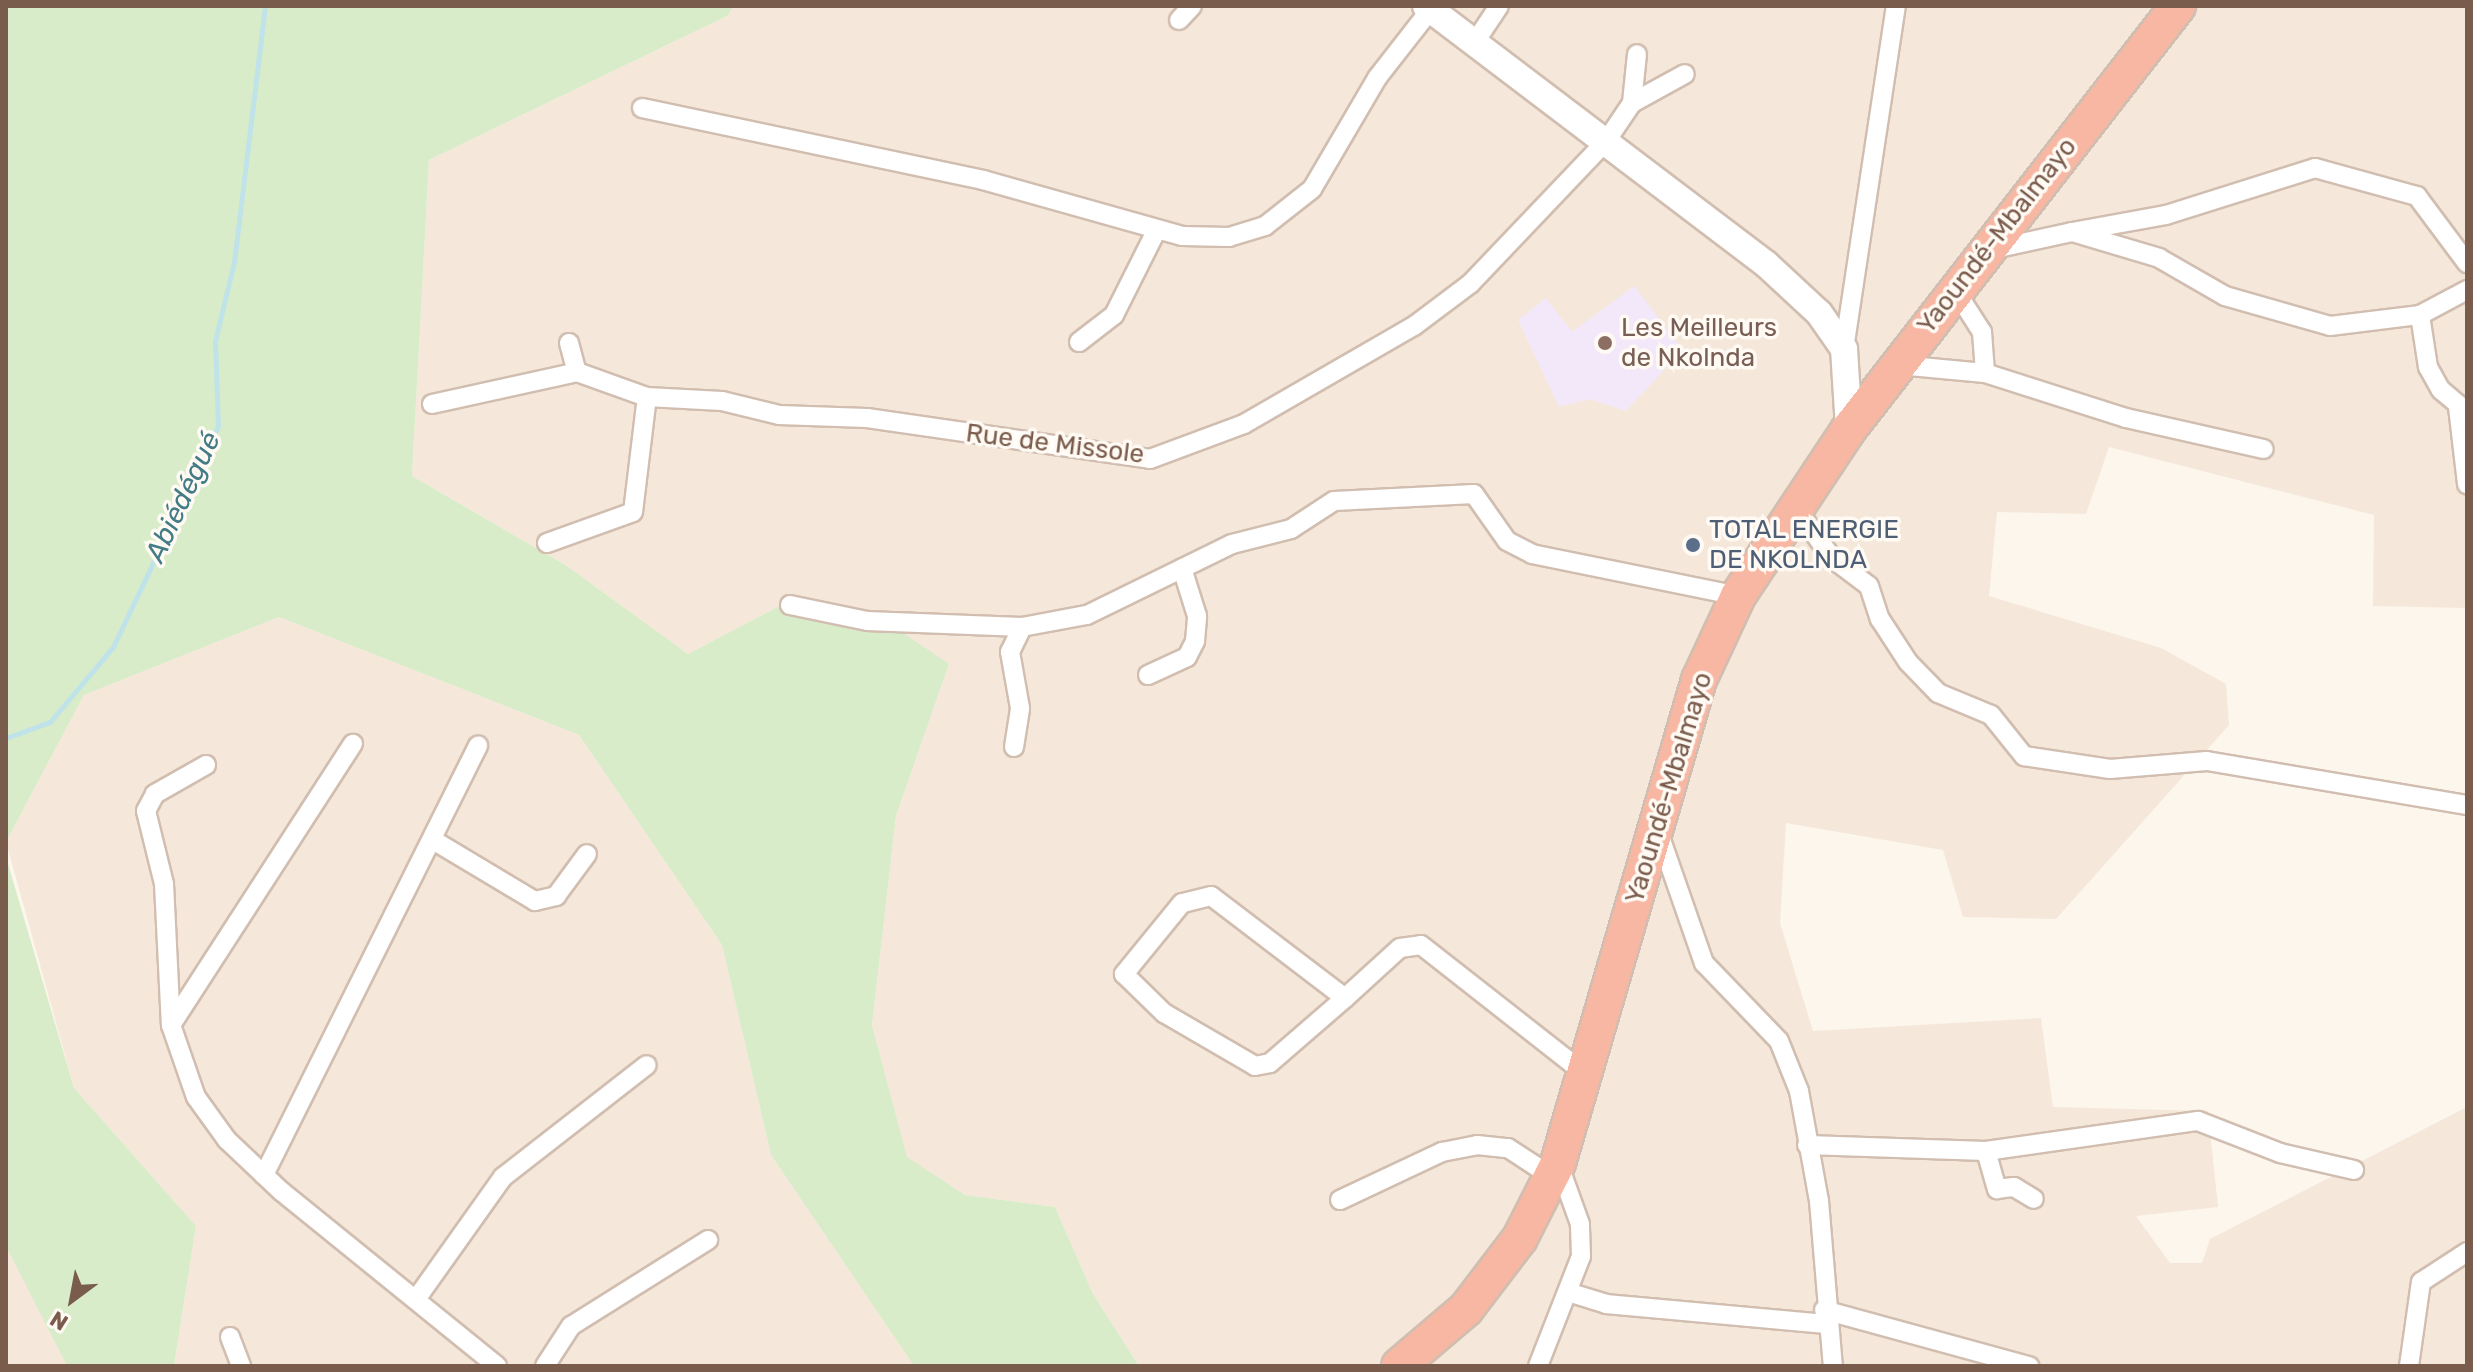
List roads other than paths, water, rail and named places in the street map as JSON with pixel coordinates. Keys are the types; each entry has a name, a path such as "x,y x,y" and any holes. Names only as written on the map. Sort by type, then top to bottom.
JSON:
{"highway":[{"name":"Yaoundé-Mbalmayo","path":"1399,1366 1466,1309 1520,1238 1554,1170 1588,1076 1655,824 1699,680 1738,596 1849,429 1982,252 2178,6"}],"street":[{"path":"1475,42 1499,6"},
{"path":"1849,429 1844,349 1896,6"},
{"path":"642,108 983,180 1157,229 1229,237 1265,226 1295,206 1377,78 1429,8 1607,140 1766,264 1819,313 1844,349"},
{"path":"1632,103 1637,54"},
{"path":"1632,103 1685,74"},
{"name":"Rue de Missole","path":"577,372 647,397 722,401 779,415 867,418 1150,459 1244,424 1414,326 1470,284 1607,140 1632,103"},
{"path":"1982,252 2166,215 2315,168 2417,196 2467,263"},
{"path":"1079,342 1114,315 1157,229"},
{"path":"2072,232 2159,258 2225,296 2330,326 2420,315 2467,290"},
{"path":"1955,290 1982,332 1985,373"},
{"path":"2420,315 2428,367 2462,410 2467,484"},
{"path":"432,404 577,372 569,343"},
{"path":"1899,365 1985,373 2126,418 2264,449"},
{"path":"547,543 633,512 647,397"},
{"path":"790,605 867,621 1022,627 1087,615 1232,544 1291,529 1334,501 1474,494 1507,541 1532,554 1738,596"},
{"path":"1795,507 1832,558 1869,586 1880,619 1918,672 1938,693 1991,715 2024,756 2110,769 2207,761 2467,805"},
{"path":"1148,675 1187,657 1195,641 1197,616 1182,568"},
{"path":"1014,747 1020,708 1010,652 1022,627"},
{"path":"171,1025 353,744"},
{"path":"264,1175 478,745"},
{"path":"206,765 155,794 146,811 164,884 171,1025 196,1097 227,1140 264,1175 497,1366"},
{"path":"1655,824 1704,963 1779,1041 1799,1091 1819,1201 1825,1317 1833,1366"},
{"path":"433,840 535,901 556,896 587,854"},
{"path":"1345,998 1211,896 1182,903 1124,974 1164,1013 1255,1066 1270,1063 1345,998 1400,948 1421,945 1588,1076"},
{"path":"417,1298 503,1177 647,1065"},
{"path":"1807,1145 1986,1151 2198,1121 2280,1153 2354,1170"},
{"path":"1340,1200 1442,1152 1477,1145 1508,1148 1554,1170 1580,1224 1581,1256 1571,1293 1538,1366"},
{"path":"1986,1151 1997,1189 2014,1187 2034,1199"},
{"path":"545,1366 571,1326 708,1240"},
{"path":"2409,1366 2421,1282 2467,1252"},
{"path":"1571,1293 1606,1304 1825,1317 2029,1366"},
{"path":"230,1337 241,1366"}],"waterway":[{"name":"Abiédégué","path":"6,738 50,722 113,647 218,426 215,341 234,262 265,6"}],"place":[{"name":"Les Meilleurs de Nkolnda","path":"1605,343"},
{"name":"TOTAL ENERGIE DE NKOLNDA","path":"1693,545"}]}
